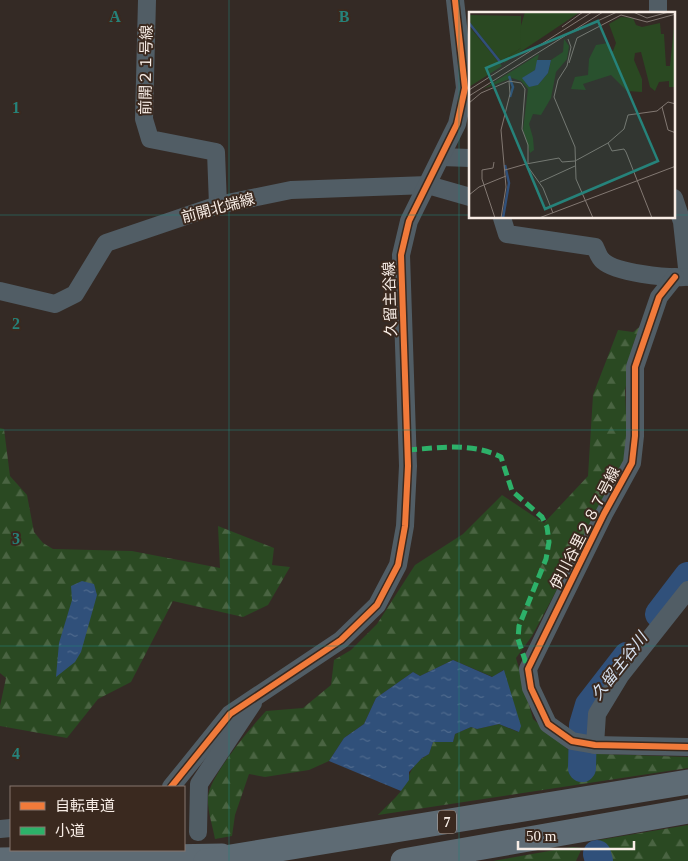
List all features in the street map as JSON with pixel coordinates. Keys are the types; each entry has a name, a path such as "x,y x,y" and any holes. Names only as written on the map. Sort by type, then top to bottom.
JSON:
{"highway":[{"name":"7","path":"206,861 688,782"},
{"name":"7","path":"403,861 688,811"},
{"path":"0,860 238,856"}],"street":[{"name":"前開２１号線","path":"147,0 144,119 150,139 216,152 218,205"},
{"name":"久留主谷線","path":"172,786 230,714 341,640 377,605 398,565 405,526 408,466 400,255 409,222 456,124 465,88 455,0"},
{"path":"441,157 469,158"},
{"name":"前開北端線","path":"0,290 55,304 75,294 106,243 218,205 291,190 428,185 469,197"},
{"path":"502,219 507,234 595,247 602,261 613,266 653,276 683,277 682,222 676,204"},
{"name":"伊川谷里２８７号線","path":"587,743 548,724 531,688 528,669 604,514 632,463 635,436 635,367 659,297 683,277"},
{"path":"688,590 620,676 597,714 587,743 688,747"},
{"path":"198,832 199,784 259,694"}],"green space":[{"path":"642,325 633,344 625,391 628,457 532,636 516,658 533,719 572,753 688,757 688,768 378,815 401,791 417,762 429,754 433,742 453,742 455,734 471,727 477,729 499,724 518,732 503,670 493,677 453,660 420,676 413,672 376,698 364,724 344,738 329,761 309,770 265,777 249,774 235,815 232,836 215,839 209,813 208,797 215,777 223,765 266,711 303,708 331,685 334,660 351,650 377,624 415,565 463,534 502,495 544,523 588,476 593,395 618,330 633,332"},
{"path":"0,428 4,429 10,476 27,495 34,532 43,543 53,549 132,551 220,568 218,526 274,548 272,565 290,567 268,605 243,617 173,601 131,682 98,699 67,738 0,726 0,706 6,678 0,673"},
{"path":"688,825 688,861 606,861 599,840"},
{"path":"572,847 582,848 576,861 493,861"}],"water":[{"path":"82,581 94,584 97,595 81,652 75,662 56,677 59,643 72,600 71,586"},
{"path":"453,660 492,677 504,670 521,726 519,732 499,724 477,729 471,727 455,734 453,742 433,742 429,754 422,758 409,772 409,780 401,791 329,761 344,738 364,724 376,698 413,672 420,676"}],"waterway":[{"name":"久留主谷川","path":"659,614 688,576"},
{"name":"久留主谷川","path":"582,768 583,725 589,705 627,656"},
{"name":"久留主谷川","path":"597,854 599,861"}],"marked path":[{"path":"407,450 455,447 478,449 501,457 512,491 542,517 547,527 549,542 546,559 519,626 518,639 528,669"}],"cycle path":[{"path":"172,786 230,714 341,640 377,605 398,565 405,526 408,466 401,255 409,221 457,124 465,88 455,0"},
{"path":"675,277 659,297 635,367 635,436 632,463 604,514 528,669 531,688 548,724 572,741 595,745 688,747"}]}
